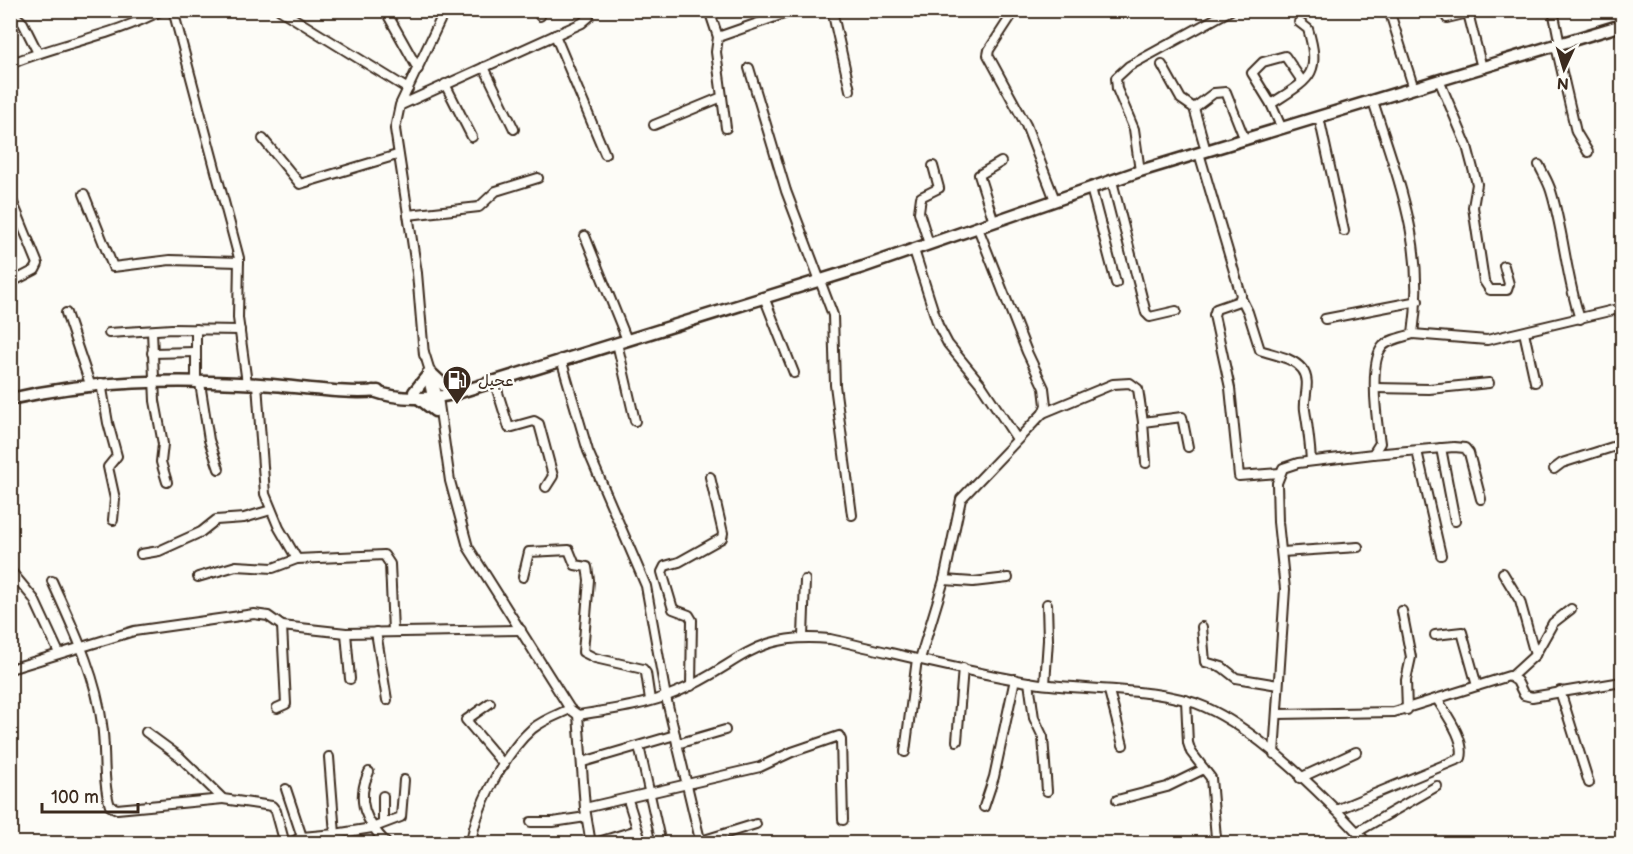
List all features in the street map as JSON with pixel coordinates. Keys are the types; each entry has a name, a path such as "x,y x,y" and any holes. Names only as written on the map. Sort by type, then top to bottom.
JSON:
{"main road":[{"path":"10,399 56,388 95,384 154,383 252,383 439,394 494,380 821,280 1140,171 1623,25"},
{"path":"415,394 430,375 439,394 438,410"},
{"path":"415,394 438,410"}],"street":[{"path":"10,64 38,53 119,30 162,10"},
{"path":"173,10 239,262 237,299 240,330 252,383 266,494 271,510 297,559"},
{"path":"280,10 408,89"},
{"path":"385,10 409,57 418,69"},
{"path":"445,10 400,105 395,129 397,155 417,273 424,351 430,375 439,394 438,410 450,481 468,547 480,570 521,630 570,709 578,715 586,813 591,843 637,830"},
{"path":"400,105 586,20 589,10"},
{"path":"709,10 718,38 716,52 726,128"},
{"path":"718,38 795,10"},
{"path":"832,10 850,90"},
{"path":"1015,10 988,50 988,56 1032,138 1055,200"},
{"path":"1140,171 1132,123 1118,89 1118,74 1231,10"},
{"path":"1389,10 1414,89"},
{"path":"1552,10 1576,132 1588,152"},
{"path":"10,11 23,23 38,53"},
{"path":"1447,18 1468,12 1482,68"},
{"path":"1271,104 1314,69 1315,58 1308,29 1299,22"},
{"path":"555,35 605,154"},
{"path":"1282,129 1271,104 1252,72 1263,62 1285,56 1302,81"},
{"path":"1162,65 1181,99 1194,108 1202,152 1241,298 1260,350 1284,357 1302,369 1306,377 1305,410 1309,424 1311,461"},
{"path":"484,67 514,129"},
{"path":"750,68 786,190 821,280 834,322 835,385 852,516"},
{"path":"1439,80 1472,162 1477,184 1474,211 1484,281 1490,290 1496,292 1507,290 1509,284 1504,266"},
{"path":"446,84 472,137"},
{"path":"1194,108 1214,93 1226,92 1245,140"},
{"path":"654,125 722,97"},
{"path":"1373,101 1406,202 1419,277 1413,334"},
{"path":"1319,117 1344,231"},
{"path":"263,139 300,184 397,155"},
{"path":"994,222 979,175 1000,162"},
{"path":"1539,165 1550,188 1558,217 1567,274 1580,319"},
{"path":"929,244 918,209 921,197 939,188 933,166"},
{"path":"408,215 479,207 496,191 538,178"},
{"path":"1112,181 1146,313 1150,316 1176,311"},
{"path":"1091,188 1116,283"},
{"path":"84,194 113,267 170,260 239,262"},
{"path":"10,283 35,270 38,264 11,198"},
{"path":"978,228 1027,352 1044,388 1046,405 1043,413"},
{"path":"585,236 622,341 635,421"},
{"path":"914,250 938,325 948,344 980,383 1017,439"},
{"path":"764,297 794,373"},
{"path":"1241,298 1216,309 1214,315 1230,388 1239,477 1280,473"},
{"path":"1325,319 1418,301"},
{"path":"1373,454 1380,443 1375,388 1380,351 1384,345 1413,334 1479,340 1524,332 1623,308"},
{"path":"66,313 95,384 117,456 108,467 116,499 113,520"},
{"path":"109,333 196,329 240,330"},
{"path":"196,329 198,383 209,440 219,469"},
{"path":"152,331 154,383 163,444 161,462 167,482"},
{"path":"1524,332 1535,382"},
{"path":"152,354 196,352"},
{"path":"561,359 588,452 646,586 666,697 701,842 756,824"},
{"path":"494,380 509,428 538,422 553,476 546,487"},
{"path":"904,752 919,659 944,580 961,499 1043,413 1113,384 1130,383 1138,389 1146,463"},
{"path":"1375,388 1429,389 1489,383"},
{"path":"1143,422 1182,417 1188,447"},
{"path":"1554,469 1571,459 1623,444"},
{"path":"1274,754 1285,589 1278,522 1277,483 1280,473 1287,465 1311,461 1461,447 1467,450 1481,499"},
{"path":"1441,448 1455,521"},
{"path":"1417,451 1441,555"},
{"path":"691,686 692,620 689,615 673,609 662,572 665,566 679,562 722,538 723,533 710,477"},
{"path":"141,554 159,551 201,532 216,520 244,518 271,510"},
{"path":"1282,552 1358,547"},
{"path":"524,578 526,555 529,552 569,550 575,565 587,567 589,580 583,652 595,658 643,669 646,673 650,700"},
{"path":"198,577 236,566 273,568 297,559 384,555 390,564 393,632"},
{"path":"10,570 34,599 59,652"},
{"path":"1503,573 1520,601 1535,655"},
{"path":"944,580 973,582 1008,578"},
{"path":"803,637 806,580"},
{"path":"52,581 81,645 102,722 110,806 117,809 223,799 272,806 287,843 302,837 372,828 398,819 403,814 404,780"},
{"path":"1045,684 1048,640 1047,604"},
{"path":"1278,714 1370,715 1407,710 1511,677 1535,655 1553,623 1571,609"},
{"path":"1402,611 1411,657 1406,680 1407,710"},
{"path":"10,669 81,645 134,631 254,614 268,616 282,626 346,633 469,633 521,630"},
{"path":"277,708 286,704 282,626"},
{"path":"1202,627 1205,662 1222,667 1236,678 1278,686"},
{"path":"376,632 387,700"},
{"path":"346,633 350,679"},
{"path":"1435,635 1463,633 1477,686"},
{"path":"578,715 666,697 691,686 774,640 803,637 830,639 1029,682 1186,700 1221,715 1274,754 1336,810 1368,843"},
{"path":"957,741 963,668"},
{"path":"1511,677 1527,696 1623,682"},
{"path":"984,807 994,777 1015,679"},
{"path":"1029,682 1034,718 1043,737 1047,791"},
{"path":"1109,691 1124,746"},
{"path":"1560,691 1589,783"},
{"path":"1336,810 1461,758 1462,752 1454,728 1437,699"},
{"path":"1186,700 1188,743 1212,786 1216,838"},
{"path":"490,703 466,720 504,765"},
{"path":"471,843 477,816 504,765 533,729 570,709"},
{"path":"583,762 639,746 724,730"},
{"path":"146,732 180,757 223,799"},
{"path":"531,822 553,822 628,800 760,767 792,752 839,736 841,740 843,820"},
{"path":"639,746 661,843"},
{"path":"1300,778 1356,752"},
{"path":"329,757 335,834"},
{"path":"1117,800 1167,787 1204,769"},
{"path":"369,772 362,789 364,814 372,828 387,843"},
{"path":"1357,832 1437,786"},
{"path":"286,789 302,837"},
{"path":"383,796 383,823"},
{"path":"628,800 642,843"}],"place":[{"name":"عجيل","path":"457,406"}]}
